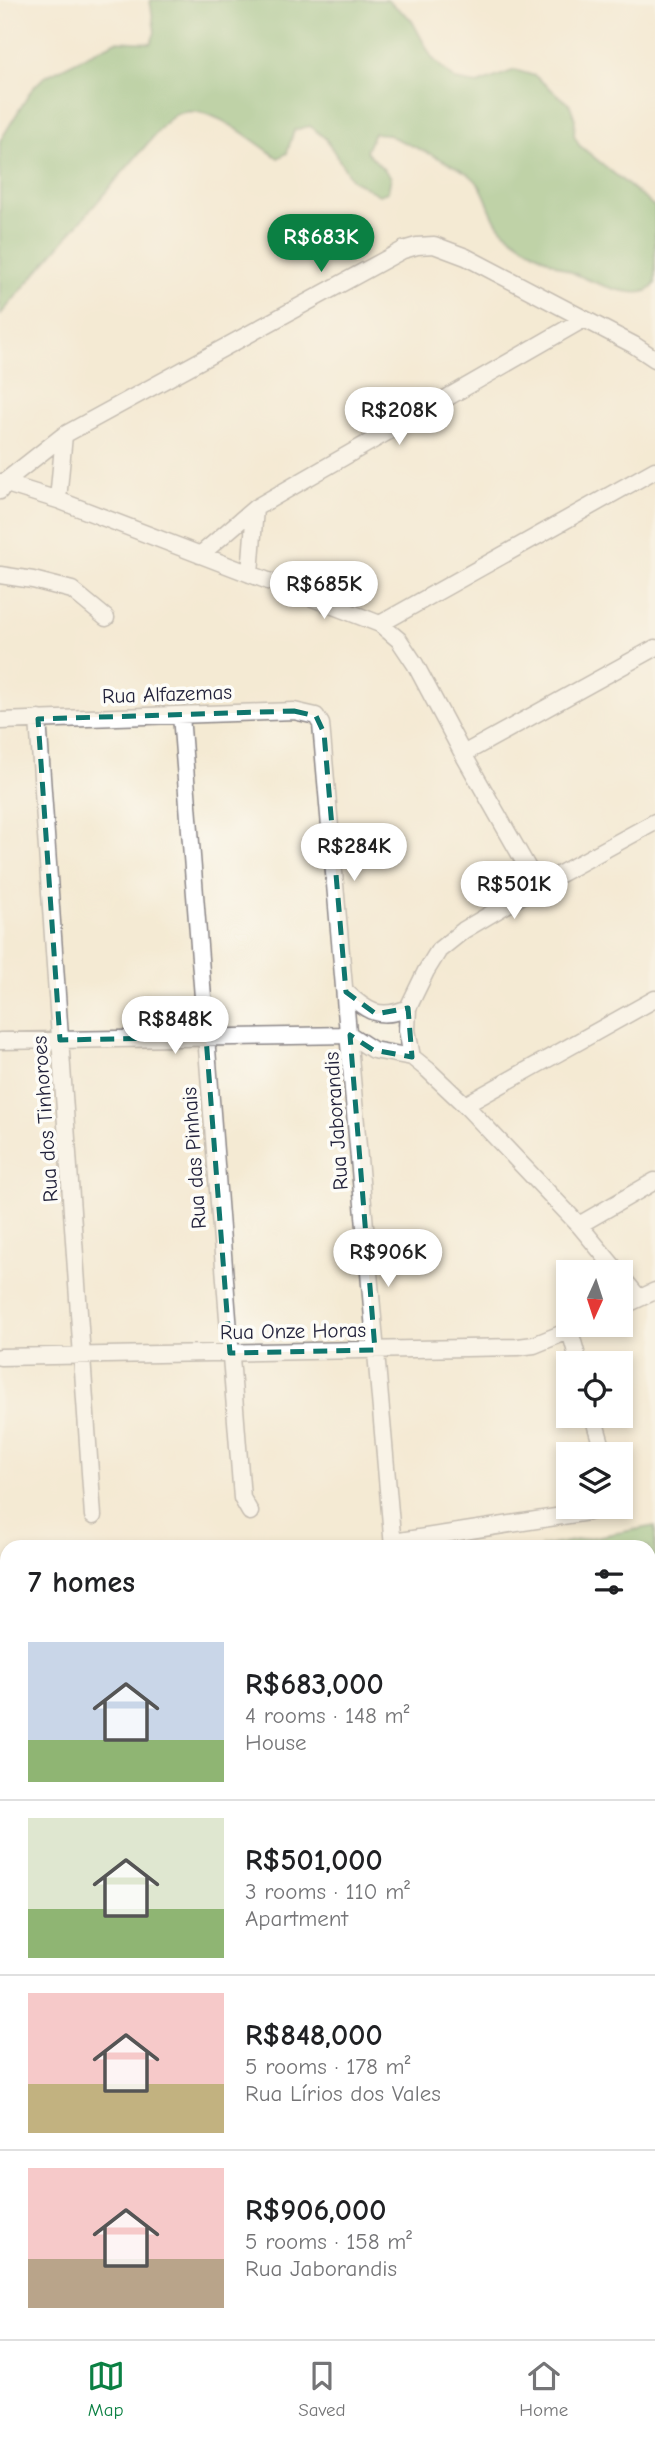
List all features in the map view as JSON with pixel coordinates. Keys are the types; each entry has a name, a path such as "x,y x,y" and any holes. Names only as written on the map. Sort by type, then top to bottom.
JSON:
{"street":[{"path":"1,485 64,435 391,257 417,246 434,245 466,257 634,345 655,359"},
{"path":"200,555 255,508 584,319"},
{"path":"58,500 64,435"},
{"path":"380,624 655,470"},
{"path":"1,485 58,500 380,624 399,640 415,664 538,886"},
{"path":"250,574 255,508"},
{"path":"0,575 72,590 106,618"},
{"path":"463,754 655,648"},
{"name":"Rua Alfazemas","path":"0,721 295,711 316,716 324,733"},
{"name":"Rua das Pinhais","path":"181,715 242,1498 250,1512"},
{"name":"Rua dos Tinhoroes","path":"38,719 93,1516"},
{"name":"Rua Jaborandis","path":"324,733 393,1540"},
{"path":"412,1057 407,1030 408,1008 439,950 464,930 538,886 655,822"},
{"path":"346,992 362,1007 376,1014 395,1014 408,1008"},
{"path":"465,1105 655,999"},
{"path":"0,1041 350,1035 373,1050 412,1057 465,1105 579,1225 608,1260"},
{"path":"579,1225 655,1181"},
{"path":"634,1300 655,1291"},
{"path":"634,1292 639,1298"},
{"name":"Rua Onze Horas","path":"0,1357 518,1347 534,1345 556,1336"},
{"path":"423,1540 556,1517"}],"highlighted area":[{"path":"294,711 316,716 324,733 346,992 376,1014 408,1008 412,1057 373,1050 350,1035 375,1350 230,1353 206,1037 60,1040 38,719"}],"green space":[{"path":"150,0 387,0 411,19 432,58 455,80 477,84 515,70 535,76 570,105 575,119 574,135 579,145 655,207 655,283 645,291 627,292 604,286 554,263 501,228 475,179 459,168 386,134 374,133 366,151 391,177 388,192 379,195 351,179 326,139 310,126 294,130 287,153 278,158 232,126 192,111 178,114 166,122 0,315 0,141 32,89 44,77 116,41 151,43 155,32"},
{"path":"655,1526 655,1540 578,1540"}]}
